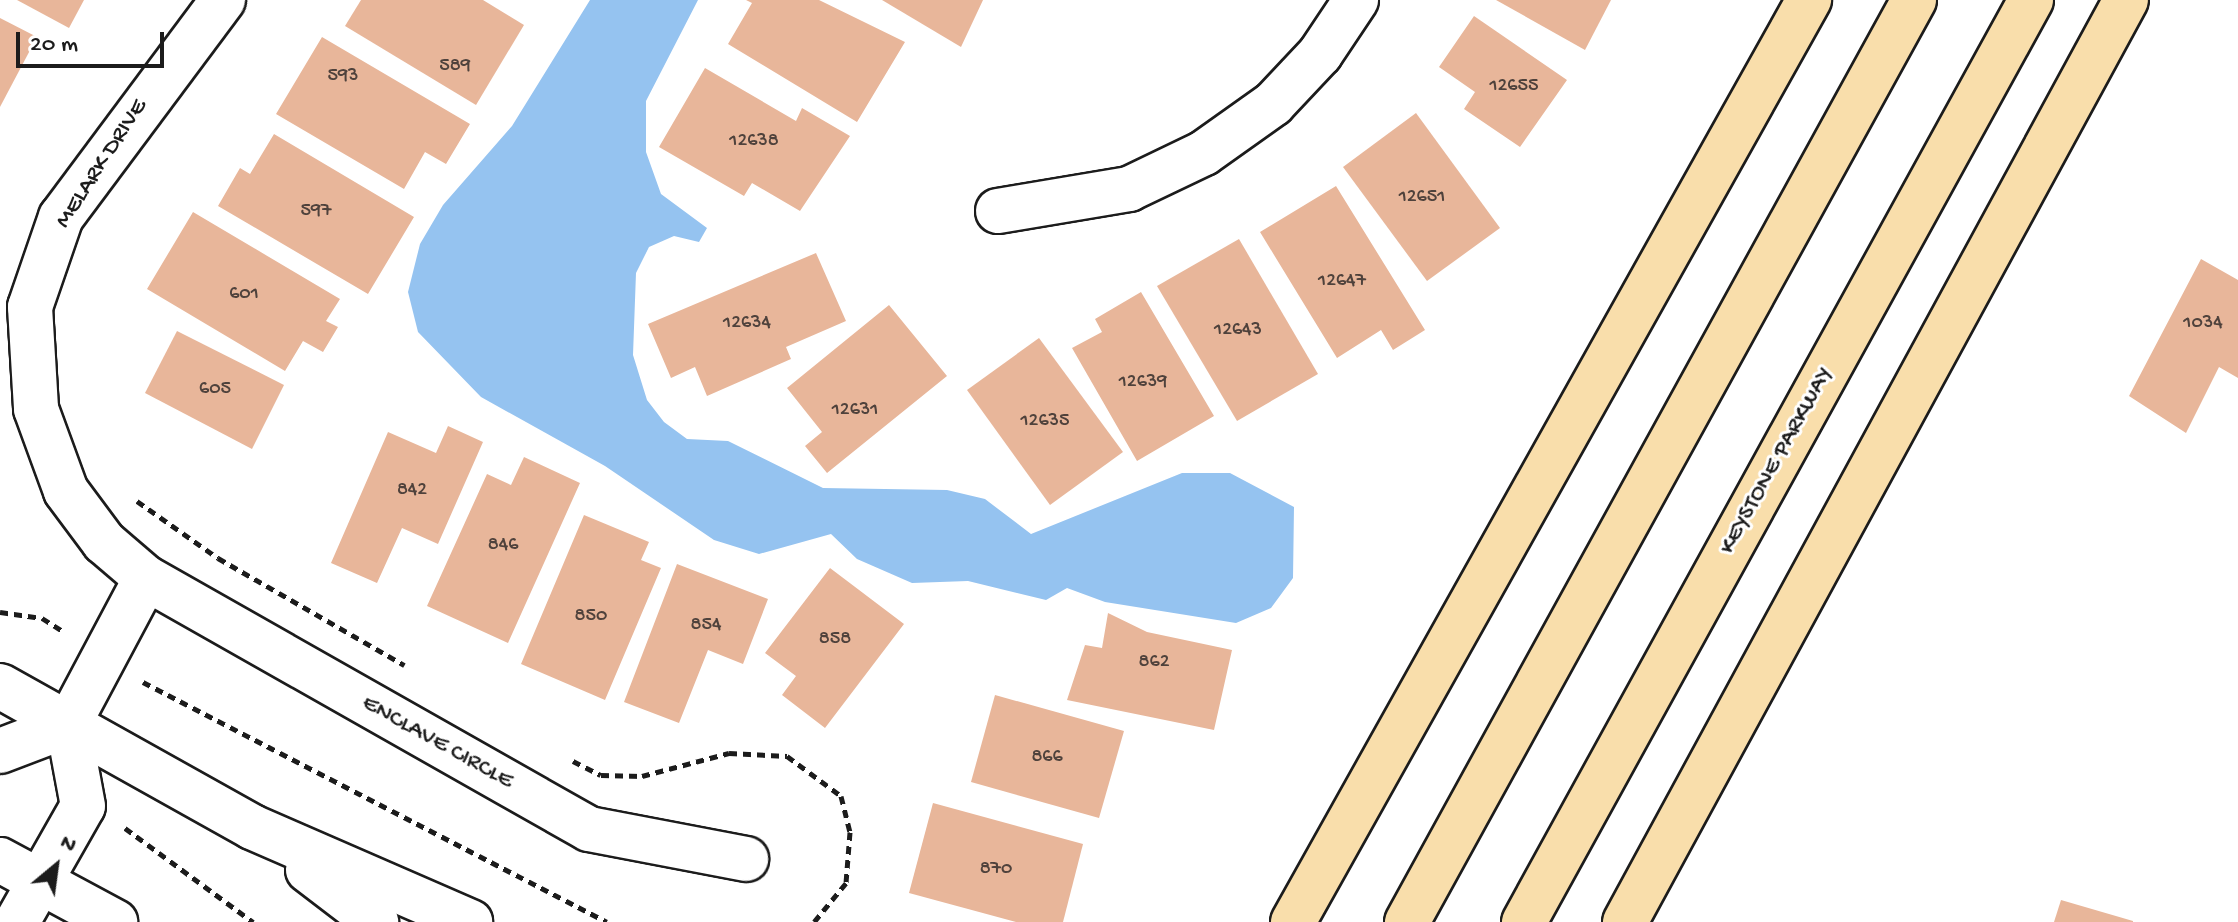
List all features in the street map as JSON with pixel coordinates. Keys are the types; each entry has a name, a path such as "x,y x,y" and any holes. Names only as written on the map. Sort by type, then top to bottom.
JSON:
{"highway":[{"path":"1293,922 1809,0"},
{"path":"1407,922 1914,0"},
{"name":"KEYSTONE PARKWAY","path":"1524,922 2031,0"},
{"path":"1625,922 2126,0"}],"street":[{"name":"MELARK DRIVE","path":"146,578 104,542 66,491 36,409 30,307 61,217 223,0"},
{"path":"998,211 1129,189 1204,153 1273,104 1320,54 1356,0"},
{"path":"17,922 83,806 68,725 146,578"},
{"name":"ENCLAVE CIRCLE","path":"146,578 589,829 746,859"},
{"path":"0,686 252,827 470,922"},
{"path":"0,751 68,725"},
{"path":"252,827 376,922"},
{"path":"0,860 115,922"}],"path":[{"path":"133,496 218,558 418,674"},
{"path":"0,612 42,618 158,692 607,922"},
{"path":"563,756 601,775 642,776 729,753 787,756 841,796 850,832 846,883 814,922"},
{"path":"83,806 253,922"}],"water":[{"path":"590,0 698,0 646,101 646,152 661,194 707,228 699,242 674,236 649,247 636,273 633,355 647,400 664,422 687,439 728,441 823,488 947,490 985,499 1031,534 1182,473 1230,473 1294,507 1293,578 1271,608 1236,623 1105,602 1067,588 1046,600 968,581 912,583 857,559 831,534 759,554 714,540 605,466 481,397 418,332 408,292 420,244 443,205 512,126"}],"building":[{"path":"17,0 84,0 69,28"},
{"path":"361,0 483,0 524,25 476,105 345,26"},
{"path":"746,0 819,0 905,42 857,122 728,44 752,3"},
{"path":"882,0 983,0 961,47"},
{"path":"1496,0 1611,0 1585,50"},
{"path":"1474,16 1567,80 1520,147 1464,109 1475,92 1439,67"},
{"path":"0,18 37,37 0,107"},
{"path":"322,37 470,124 446,164 425,152 404,189 276,114"},
{"path":"705,68 796,121 802,108 850,136 800,211 752,183 744,196 659,147"},
{"path":"1416,113 1500,228 1427,281 1343,167"},
{"path":"274,134 414,217 368,294 218,206 240,168 250,174"},
{"path":"1336,186 1425,330 1393,350 1381,330 1337,358 1260,232"},
{"path":"193,212 340,299 326,321 338,327 323,352 303,341 285,371 147,289"},
{"path":"1239,239 1318,374 1237,421 1157,286"},
{"path":"816,253 846,321 786,347 791,359 707,396 695,367 671,378 648,324"},
{"path":"2201,259 2238,280 2238,378 2219,367 2186,433 2129,396"},
{"path":"1141,292 1214,416 1137,461 1072,348 1102,332 1095,319"},
{"path":"889,305 947,376 827,473 805,446 822,432 787,388"},
{"path":"177,331 284,385 252,449 145,393"},
{"path":"1039,338 1123,452 1050,505 967,390"},
{"path":"448,426 483,442 438,544 402,528 377,583 331,563 388,432 436,453"},
{"path":"524,457 580,483 508,643 427,606 487,474 511,485"},
{"path":"584,515 649,542 641,560 661,568 605,700 521,664"},
{"path":"677,564 768,599 743,664 708,650 679,723 624,702"},
{"path":"830,568 904,624 825,728 782,695 796,676 765,653"},
{"path":"1108,613 1147,632 1232,650 1214,730 1067,700 1085,645 1102,648"},
{"path":"995,695 1124,731 1099,818 971,782"},
{"path":"933,803 1083,844 1063,922 1016,922 909,893"},
{"path":"2061,900 2133,921 2133,922 2054,922"}]}
